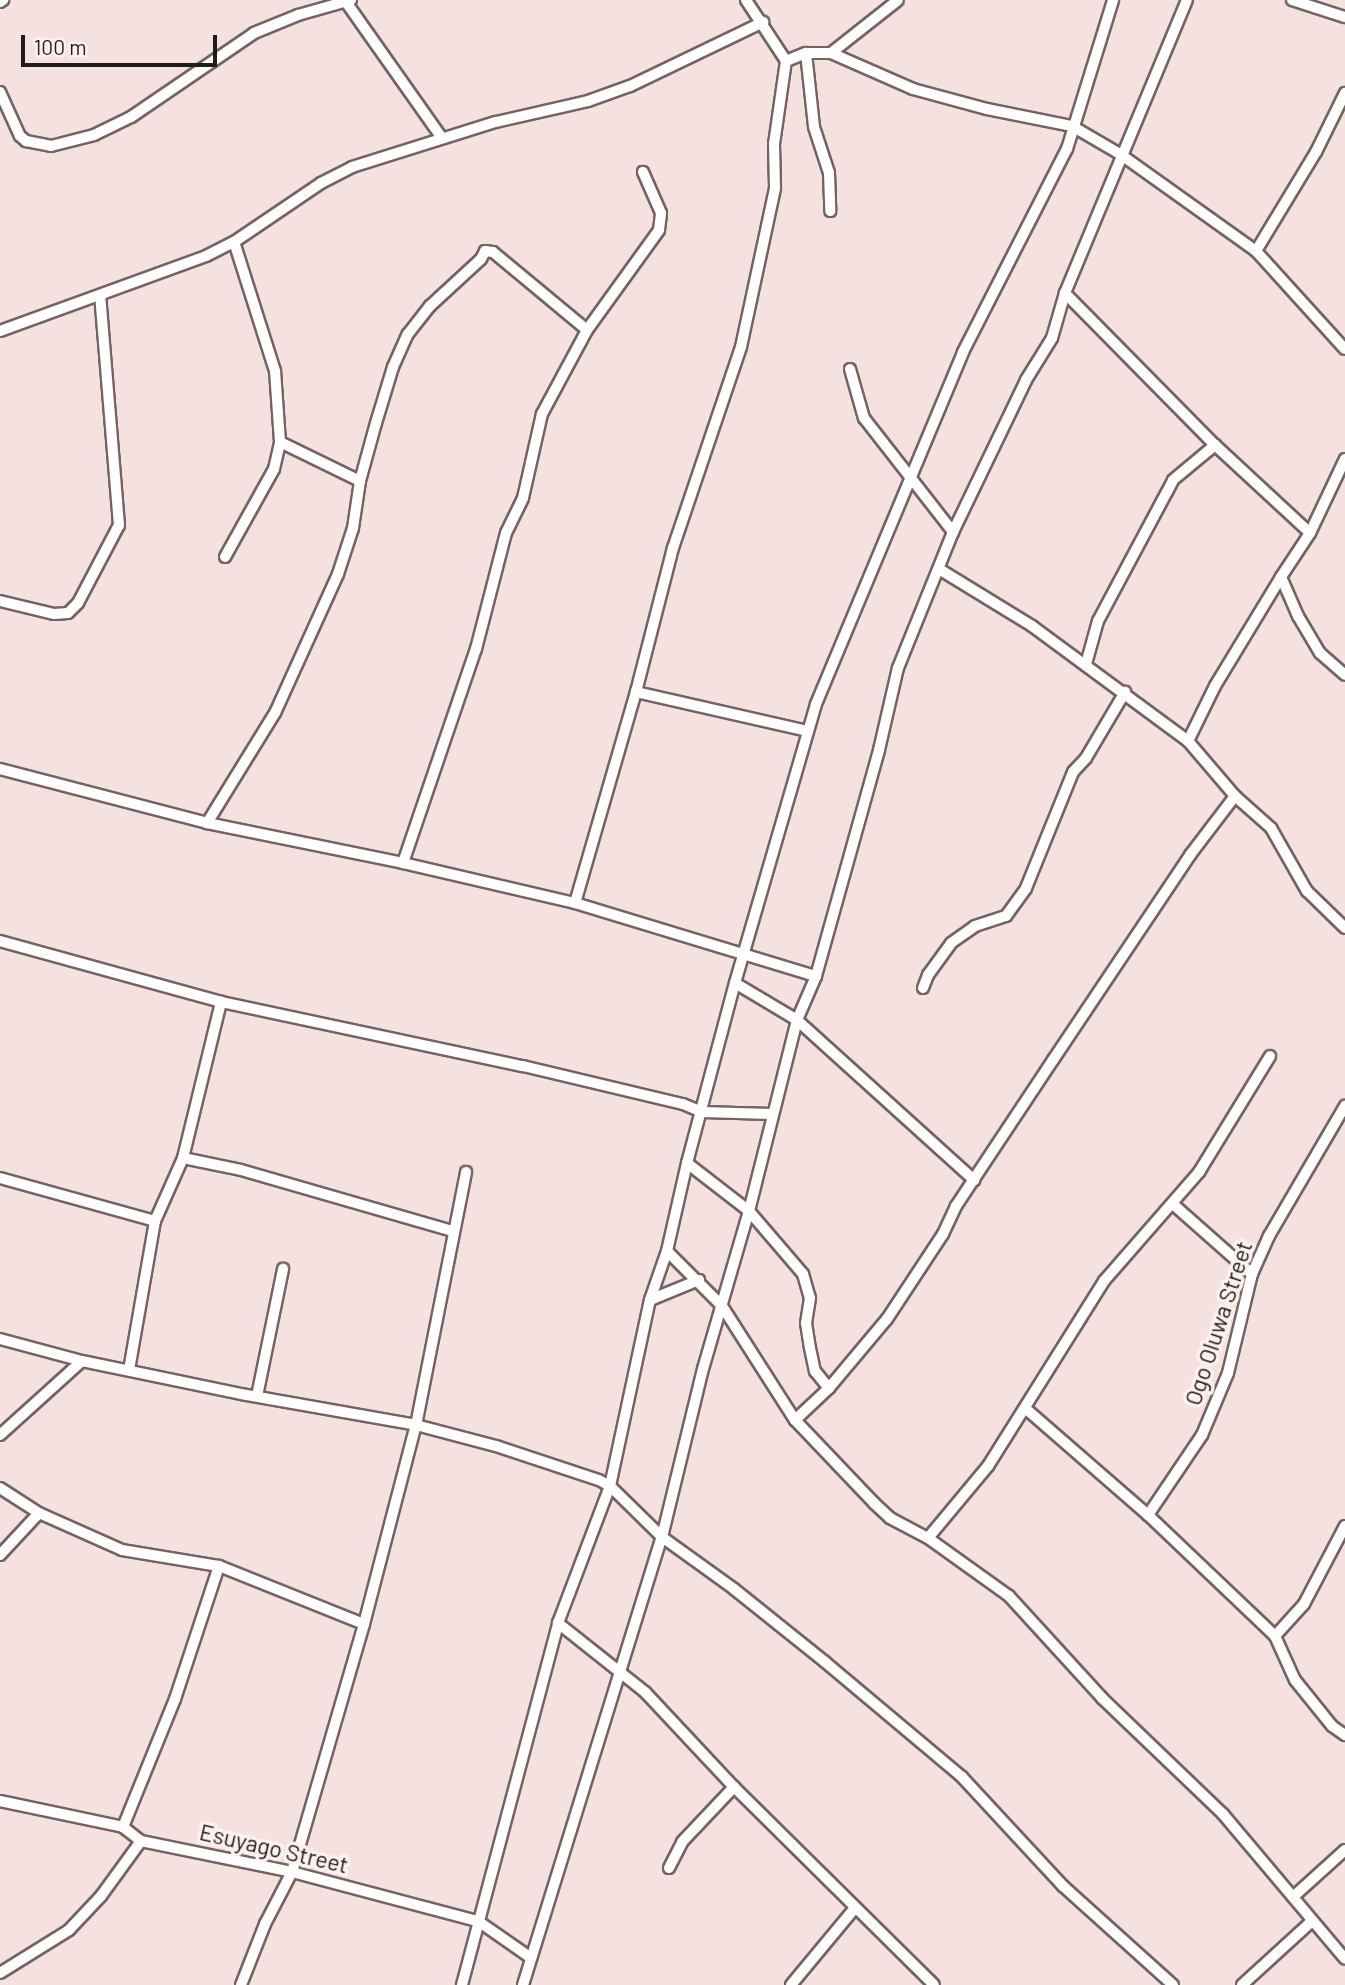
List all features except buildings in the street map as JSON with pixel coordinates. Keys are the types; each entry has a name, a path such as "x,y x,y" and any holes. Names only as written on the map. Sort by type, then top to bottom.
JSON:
{"street":[{"path":"575,903 636,692 673,548 741,346 775,188 774,144 786,61 763,22 746,0"},
{"path":"831,53 898,0"},
{"path":"462,1985 558,1623 610,1486 650,1300 667,1251 687,1163 735,983 807,731 909,476 963,352 1060,165 1113,0"},
{"path":"523,1985 662,1537 703,1369 749,1212 797,1020 816,976 879,750 890,693 953,532 1026,380 1052,338 1065,292 1120,154 1187,0"},
{"path":"1292,0 1345,18"},
{"path":"0,92 20,136 26,141 51,146 94,135 131,117 232,47 272,24 348,1 442,138"},
{"path":"0,331 206,256 234,242 335,175 442,138 588,102 630,86 763,22"},
{"path":"786,61 806,53 831,53 913,89 987,109 1072,126 1120,154 1256,251 1345,349"},
{"path":"806,53 814,127 830,173 830,211"},
{"path":"1256,251 1316,152 1345,93"},
{"path":"403,863 477,649 506,533 523,498 542,414 587,330 659,230 661,213 643,172"},
{"path":"225,557 274,469 280,442 275,370 234,242"},
{"path":"207,823 275,713 338,574 353,528 360,481 393,367 408,334 430,306 481,259 485,251 493,252 587,330"},
{"path":"1065,292 1215,446 1310,533"},
{"path":"0,601 54,614 68,613 84,594 119,524 100,296"},
{"path":"850,369 864,418 953,532"},
{"path":"280,442 360,481"},
{"path":"1086,664 1098,621 1173,481 1215,446"},
{"path":"1188,741 1215,686 1310,533 1342,475 1345,460"},
{"path":"939,569 1032,626 1188,741 1235,796 1270,828 1307,891 1345,928"},
{"path":"1281,577 1298,616 1320,653 1345,675"},
{"path":"636,692 807,731"},
{"path":"923,988 928,975 951,943 975,926 1006,916 1026,888 1073,772 1086,758 1125,692"},
{"path":"0,769 207,823 403,863 575,903 816,976"},
{"path":"795,1420 829,1388 887,1319 943,1234 956,1206 1190,855 1235,796"},
{"path":"0,940 221,1002 536,1069 683,1104 702,1112 772,1114"},
{"path":"735,983 797,1020 974,1180"},
{"path":"129,1370 155,1221 183,1158 221,1002"},
{"path":"928,1538 988,1466 1091,1299 1117,1265 1174,1205 1199,1172 1270,1056"},
{"name":"Ogo Oluwa Street","path":"1148,1515 1189,1458 1213,1411 1238,1339 1252,1275 1285,1206 1345,1106"},
{"path":"183,1158 241,1170 453,1231"},
{"path":"687,1163 749,1212 803,1274 810,1298 807,1323 815,1371 829,1388"},
{"path":"241,1985 265,1924 292,1872 364,1624 416,1425 466,1172"},
{"path":"0,1178 155,1221"},
{"path":"1174,1205 1252,1275"},
{"path":"667,1251 699,1280 722,1306 795,1420 874,1503 890,1518 928,1538 1009,1596 1102,1698 1223,1814 1311,1922 1345,1959"},
{"path":"257,1396 284,1269"},
{"path":"650,1300 699,1280"},
{"path":"0,1339 82,1361 416,1425 496,1446 585,1474 610,1486 662,1537 734,1589 962,1777 1063,1886 1173,1985"},
{"path":"0,1435 82,1361"},
{"path":"1025,1408 1148,1515 1275,1636 1295,1680 1332,1726 1345,1735"},
{"path":"0,1488 39,1513 122,1550 219,1566 364,1624"},
{"path":"0,1555 39,1513"},
{"path":"1275,1636 1304,1604 1345,1526"},
{"path":"123,1828 176,1699 219,1566"},
{"path":"558,1623 622,1671 734,1787 934,1985"},
{"path":"669,1868 682,1842 734,1787"},
{"name":"Esuyago Street","path":"0,1801 123,1828 141,1841 292,1872 478,1921 531,1958"},
{"path":"0,1973 69,1930 101,1896 141,1841"},
{"path":"1293,1897 1345,1850"},
{"path":"791,1985 855,1908"},
{"path":"1242,1985 1311,1922"}]}
